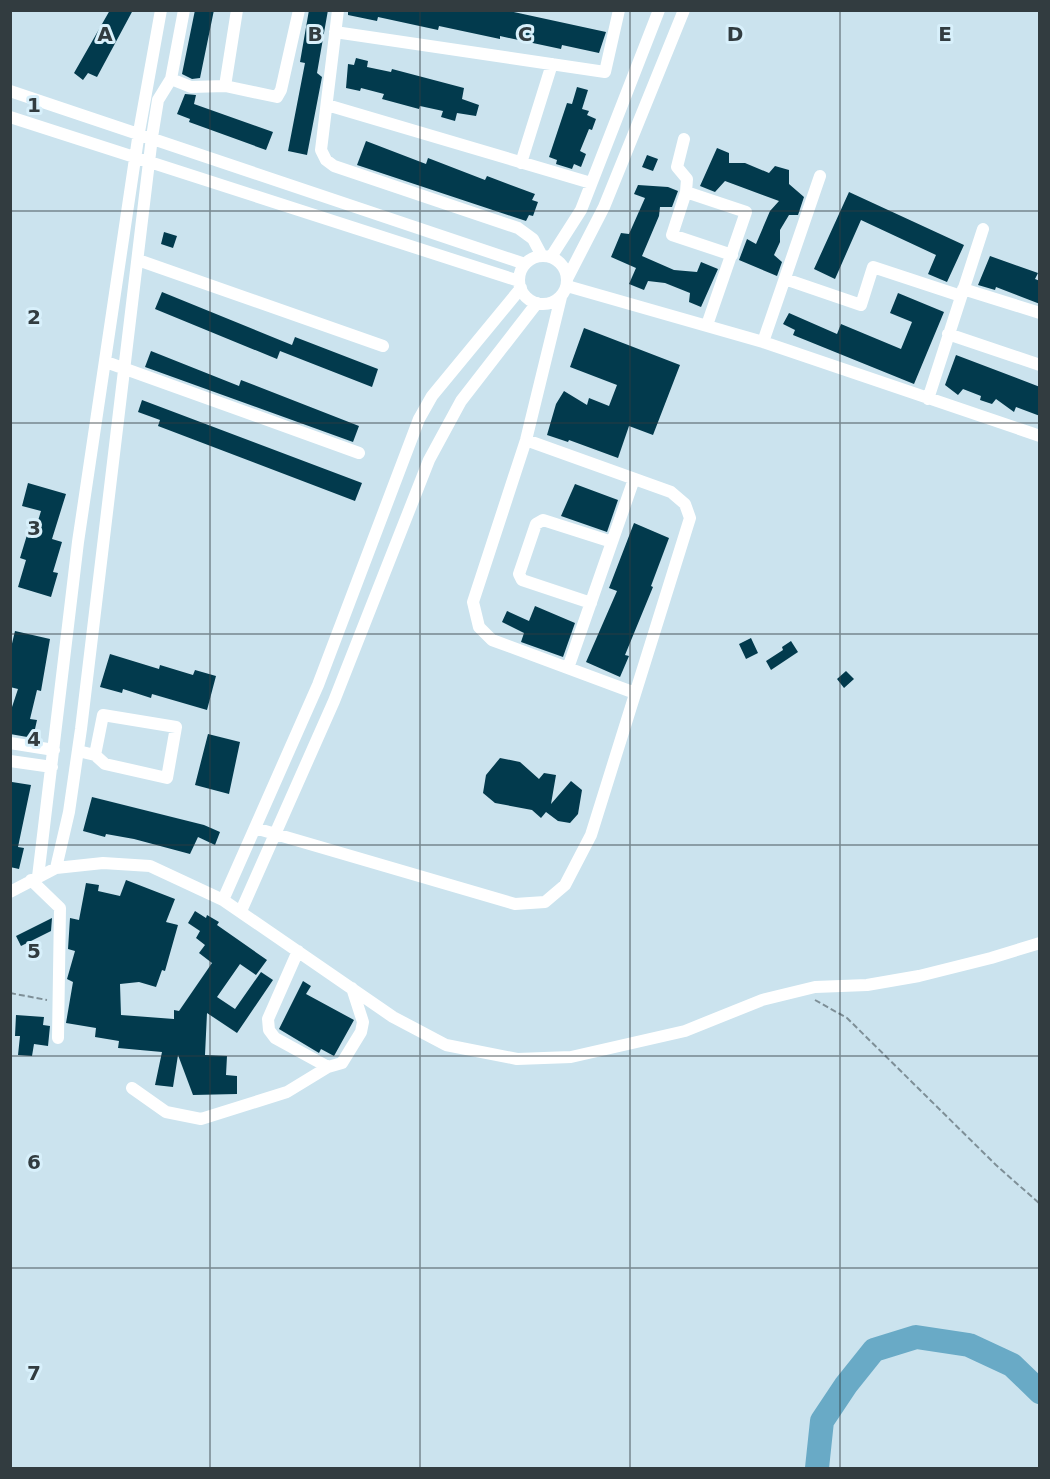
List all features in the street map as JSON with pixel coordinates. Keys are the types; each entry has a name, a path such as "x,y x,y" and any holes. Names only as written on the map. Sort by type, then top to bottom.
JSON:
{"street":[{"path":"58,1038 60,908 35,879 52,767 78,542 139,132 161,10"},
{"path":"56,868 68,821 81,729 152,137 162,92 171,79 184,10"},
{"path":"225,86 237,10"},
{"path":"171,79 191,87 225,86 278,97 299,10"},
{"path":"338,10 321,150 326,160 334,166 518,228 533,239 547,256 559,261 565,287"},
{"path":"335,32 605,72 619,10"},
{"path":"10,91 139,132 525,264 547,256 581,210 659,10"},
{"path":"635,693 492,640 479,627 473,602 526,441 565,287 604,207 684,10"},
{"path":"521,163 552,64"},
{"path":"148,88 162,92"},
{"path":"327,105 591,183"},
{"path":"10,117 520,285 527,298 537,303 550,303 565,287"},
{"path":"684,140 676,167 687,179 686,192 672,235 732,255"},
{"path":"763,342 820,176"},
{"path":"686,192 746,212 707,325"},
{"path":"928,399 983,229"},
{"path":"138,260 383,346"},
{"path":"223,900 318,685 419,418 432,396 520,285 525,264"},
{"path":"785,279 861,304 873,267 1040,313"},
{"path":"565,287 763,342 1040,436"},
{"path":"241,911 334,701 429,460 461,401 537,303"},
{"path":"948,334 1040,365"},
{"path":"106,362 359,453"},
{"path":"255,828 515,904 545,902 565,885 591,835 690,518 685,504 671,492 526,441"},
{"path":"568,668 634,479"},
{"path":"591,603 522,580 519,574 536,524 543,520 612,542"},
{"path":"78,751 95,755 105,764 167,778 176,727 103,715 95,755"},
{"path":"81,729 100,732"},
{"path":"10,743 54,750"},
{"path":"10,760 52,767"},
{"path":"10,892 56,868 103,863 150,866 223,900 393,1017 446,1045 517,1059 571,1057 685,1031 762,1000 815,987 867,985 919,976 1040,943"},
{"path":"298,951 268,1019 269,1030 275,1038 328,1067"},
{"path":"132,1088 166,1112 201,1119 286,1092 328,1067 342,1063 361,1032 363,1022 352,988"}],"path":[{"path":"10,993 59,1002"},
{"path":"812,999 823,1002 847,1018 996,1165 1040,1204"}],"building":[{"path":"110,10 133,10 97,77 88,73 83,80 74,73"},
{"path":"195,10 214,10 200,78 192,79 182,74"},
{"path":"309,10 328,10 317,73 322,77 307,155 288,151 305,63 300,62"},
{"path":"348,10 505,10 606,32 599,53 562,45 561,49 500,36 500,39 439,26 438,30 378,17 377,21 348,15"},
{"path":"356,58 368,61 367,67 391,72 392,69 464,88 462,99 479,105 476,116 457,113 455,121 441,117 443,111 420,106 419,109 382,99 384,94 361,88 360,91 346,88 348,64 354,65"},
{"path":"577,87 588,90 582,109 589,111 587,115 596,119 580,151 586,154 581,167 574,164 572,169 556,164 557,160 549,157 567,103 572,104"},
{"path":"185,94 196,95 194,104 273,132 266,150 189,122 190,119 177,114"},
{"path":"366,141 426,164 428,158 485,180 487,176 535,194 532,200 538,202 533,216 529,215 526,221 357,165"},
{"path":"717,148 729,153 729,163 745,163 769,173 775,166 789,170 789,184 804,197 798,215 789,215 780,230 780,242 774,255 782,262 777,276 739,260 747,239 756,244 770,211 779,201 725,181 715,192 700,186"},
{"path":"647,155 658,159 653,171 642,167"},
{"path":"638,185 668,187 678,191 672,207 660,207 659,216 642,256 674,270 697,272 701,262 718,269 701,307 689,302 690,293 665,283 648,281 644,290 629,284 636,268 611,257 621,233 629,234 645,198 634,194"},
{"path":"849,192 964,245 947,282 928,274 936,255 861,220 835,279 814,269"},
{"path":"164,232 177,236 173,248 161,244"},
{"path":"990,256 1038,273 1035,279 1040,281 1040,304 996,287 995,290 978,285"},
{"path":"162,292 292,345 295,337 378,369 372,387 280,351 277,359 155,309"},
{"path":"898,293 944,312 914,384 793,335 795,330 783,324 789,313 837,334 841,324 901,349 912,322 890,313"},
{"path":"584,328 680,365 653,435 629,426 618,458 569,440 568,442 547,435 556,404 564,391 587,405 589,398 609,406 617,385 570,367"},
{"path":"151,351 239,386 241,380 359,426 353,442 145,367"},
{"path":"956,355 1040,387 1040,416 1016,407 1014,412 996,399 992,404 980,400 981,396 963,389 958,395 945,385"},
{"path":"142,400 362,483 355,501 158,426 160,420 138,412"},
{"path":"28,483 66,494 52,539 62,542 53,572 58,573 51,597 18,587 26,560 20,558 27,535 33,537 41,511 22,506"},
{"path":"575,484 618,500 607,532 561,516"},
{"path":"634,523 669,538 651,586 653,587 625,655 629,656 620,677 586,662 617,591 609,588"},
{"path":"535,606 575,623 563,657 521,642 524,633 502,622 507,611 529,621"},
{"path":"15,631 50,639 41,691 37,690 30,719 37,720 33,738 10,734 10,713 18,689 10,687 10,652"},
{"path":"751,638 758,653 746,659 739,644"},
{"path":"791,641 798,652 771,670 766,661 783,650 782,647"},
{"path":"110,654 159,669 160,665 193,675 195,670 216,676 207,710 152,694 151,698 123,689 122,693 100,687"},
{"path":"846,671 854,679 844,688 837,679"},
{"path":"208,734 240,742 229,794 195,785"},
{"path":"500,758 520,762 539,779 544,773 556,775 551,804 571,781 582,790 578,814 570,823 558,821 546,812 541,818 532,810 495,803 483,793 486,775"},
{"path":"12,782 31,785 18,847 24,848 19,869 10,867"},
{"path":"92,797 204,825 220,832 215,845 198,837 190,854 134,839 106,834 105,837 83,831"},
{"path":"126,880 175,899 166,922 178,925 165,971 162,970 156,987 139,982 120,984 121,1015 174,1019 174,1010 179,1011 212,963 199,953 205,945 196,938 200,931 188,923 195,911 219,922 217,925 267,960 256,975 240,964 217,997 235,1009 261,972 273,980 237,1033 207,1013 205,1055 227,1056 226,1075 237,1076 237,1094 193,1095 178,1055 173,1087 155,1085 162,1052 118,1048 119,1041 95,1037 96,1028 66,1023 73,982 67,979 75,951 68,949 70,918 79,920 86,883 99,885 98,891 120,896"},
{"path":"52,918 51,931 21,946 16,936"},
{"path":"303,981 311,986 306,994 354,1020 334,1056 321,1049 319,1053 279,1029"},
{"path":"16,1015 44,1017 43,1025 50,1026 48,1046 34,1044 32,1056 18,1055 20,1036 15,1036"}],"waterway":[{"path":"817,1468 822,1421 846,1385 874,1350 916,1337 969,1345 1012,1365 1040,1392"}]}
